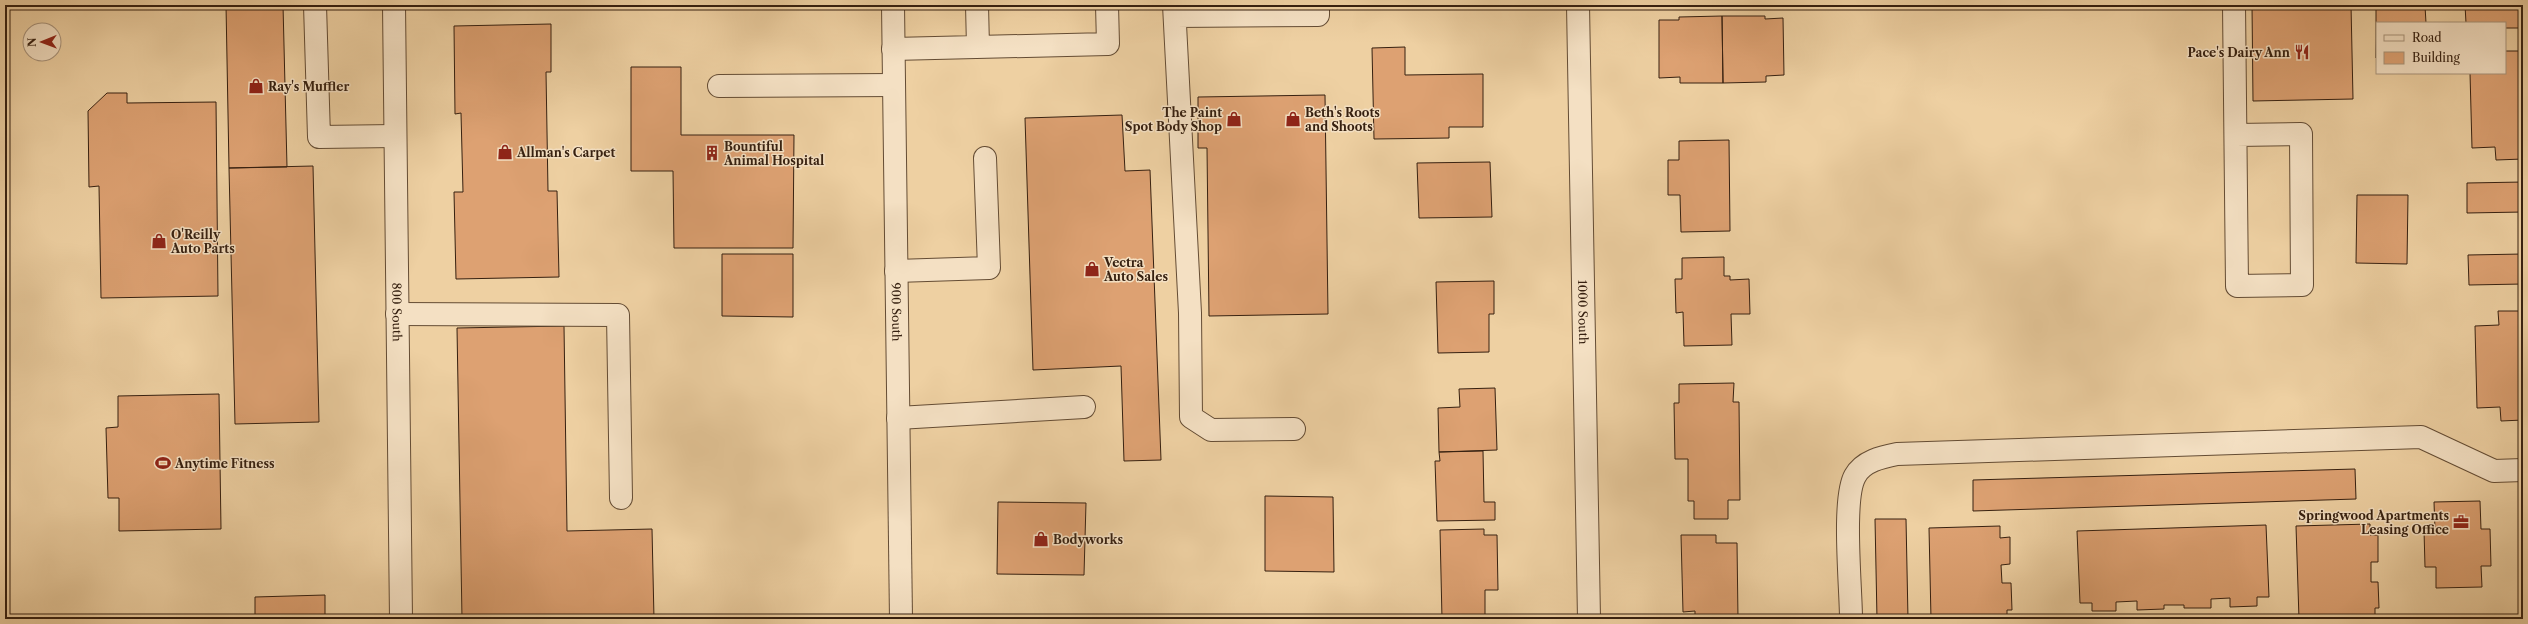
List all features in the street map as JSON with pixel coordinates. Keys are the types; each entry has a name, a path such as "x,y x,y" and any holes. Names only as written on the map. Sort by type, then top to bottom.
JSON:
{"street":[{"path":"315,5 319,137 395,136"},
{"name":"800 South","path":"394,5 401,619"},
{"name":"900 South","path":"893,5 901,619"},
{"path":"977,5 978,47"},
{"path":"894,49 1108,44 1107,5"},
{"path":"1294,429 1211,430 1192,417 1190,313 1175,11 1318,15 1318,5"},
{"name":"1000 South","path":"1578,5 1589,619"},
{"path":"2234,5 2237,286 2302,285 2301,134 2236,135"},
{"path":"719,86 894,84"},
{"path":"896,271 989,268 985,158"},
{"path":"397,314 618,315 621,498"},
{"path":"898,418 1084,407"},
{"path":"1851,619 1849,520 1851,489 1855,475 1866,464 1897,454 2421,437 2494,471 2523,470"}],"building":[{"name":"Ray's Muffler","path":"226,5 283,5 287,167 229,168"},
{"name":"Pace's Dairy Ann","path":"2252,5 2351,5 2353,99 2253,101"},
{"path":"2465,5 2523,5 2523,28 2506,28 2506,22 2466,22"},
{"path":"2376,6 2425,6 2426,22 2376,22"},
{"path":"1722,16 1723,83 1680,83 1680,77 1659,78 1659,20 1679,20 1679,17"},
{"path":"1722,16 1765,16 1765,19 1783,18 1784,75 1766,76 1766,82 1723,83"},
{"name":"Allman's Carpet","path":"551,24 551,72 546,72 548,191 557,191 559,277 456,279 454,192 463,192 461,113 455,114 454,26"},
{"path":"1405,47 1405,75 1483,74 1483,127 1449,127 1449,138 1374,139 1372,48"},
{"path":"2506,51 2523,51 2523,159 2496,160 2495,147 2472,148 2470,74 2506,74"},
{"name":"Bountiful Animal Hospital","path":"631,67 681,67 681,135 794,135 793,248 674,248 673,171 631,171"},
{"name":"O'Reilly Auto Parts","path":"107,93 127,93 127,103 216,102 218,296 101,298 99,186 89,187 88,111"},
{"path":"1325,95 1328,314 1209,316 1207,148 1198,148 1198,97"},
{"name":"Vectra Auto Sales","path":"1122,115 1125,171 1150,170 1161,460 1124,461 1121,366 1033,370 1025,118"},
{"path":"1729,140 1730,231 1681,232 1680,195 1668,195 1668,160 1679,160 1679,141"},
{"path":"1490,162 1492,217 1419,218 1417,163"},
{"path":"313,166 319,422 235,424 229,168"},
{"path":"2523,182 2523,212 2467,213 2467,183"},
{"path":"2357,195 2408,195 2407,264 2356,263"},
{"path":"722,254 793,254 793,317 722,316"},
{"path":"2523,254 2523,284 2469,285 2468,255"},
{"path":"1724,257 1724,276 1730,276 1730,280 1749,279 1750,314 1731,314 1732,345 1684,346 1683,312 1676,313 1675,279 1682,279 1682,258"},
{"path":"1494,281 1494,314 1489,314 1489,352 1438,353 1436,282"},
{"path":"2498,311 2523,311 2523,420 2501,421 2500,407 2477,408 2475,326 2499,325"},
{"path":"564,326 567,531 652,529 654,619 462,619 457,328"},
{"path":"1734,383 1733,402 1739,402 1740,500 1728,500 1728,519 1694,519 1694,501 1688,501 1688,459 1675,459 1674,403 1679,403 1679,384"},
{"path":"1495,388 1497,450 1439,452 1438,408 1460,407 1459,389"},
{"name":"Anytime Fitness","path":"219,394 221,529 119,531 119,498 108,498 106,428 118,427 118,396"},
{"path":"1483,451 1484,502 1495,502 1495,520 1437,521 1435,461 1440,461 1439,452"},
{"path":"2355,469 2356,499 1973,511 1973,480"},
{"path":"1265,496 1333,497 1334,572 1265,571"},
{"path":"2480,501 2481,529 2490,529 2491,566 2481,566 2482,587 2436,588 2436,567 2425,567 2424,530 2435,530 2434,502"},
{"name":"Bodyworks","path":"998,502 1086,503 1084,575 997,574"},
{"path":"1875,519 1906,519 1908,619 1877,619"},
{"path":"2370,524 2370,535 2378,535 2378,562 2371,562 2371,582 2378,582 2379,608 2375,608 2375,619 2299,619 2296,526"},
{"path":"2266,525 2269,597 2257,597 2257,606 2230,607 2230,598 2211,599 2211,608 2184,608 2184,605 2164,605 2164,609 2137,610 2137,601 2116,602 2116,611 2092,611 2092,603 2080,603 2077,531"},
{"path":"2000,526 2000,538 2010,537 2010,564 2001,565 2002,583 2011,583 2012,610 2007,610 2007,619 1931,619 1929,528"},
{"path":"1484,529 1484,535 1497,535 1498,590 1485,590 1485,619 1442,619 1440,530"},
{"path":"1681,535 1716,535 1716,543 1737,543 1738,619 1695,619 1695,611 1683,612"},
{"path":"325,595 325,619 255,619 255,597"}],"place":[{"name":"Pace's Dairy Ann","path":"2302,52"},
{"name":"Ray's Muffler","path":"256,86"},
{"name":"The Paint Spot Body Shop","path":"1234,119"},
{"name":"Beth's Roots and Shoots","path":"1293,119"},
{"name":"Allman's Carpet","path":"505,152"},
{"name":"Bountiful Animal Hospital","path":"712,153"},
{"name":"O'Reilly Auto Parts","path":"159,241"},
{"name":"Vectra Auto Sales","path":"1092,269"},
{"name":"Anytime Fitness","path":"163,463"},
{"name":"Springwood Apartments Leasing Office","path":"2461,522"},
{"name":"Bodyworks","path":"1041,539"}]}
